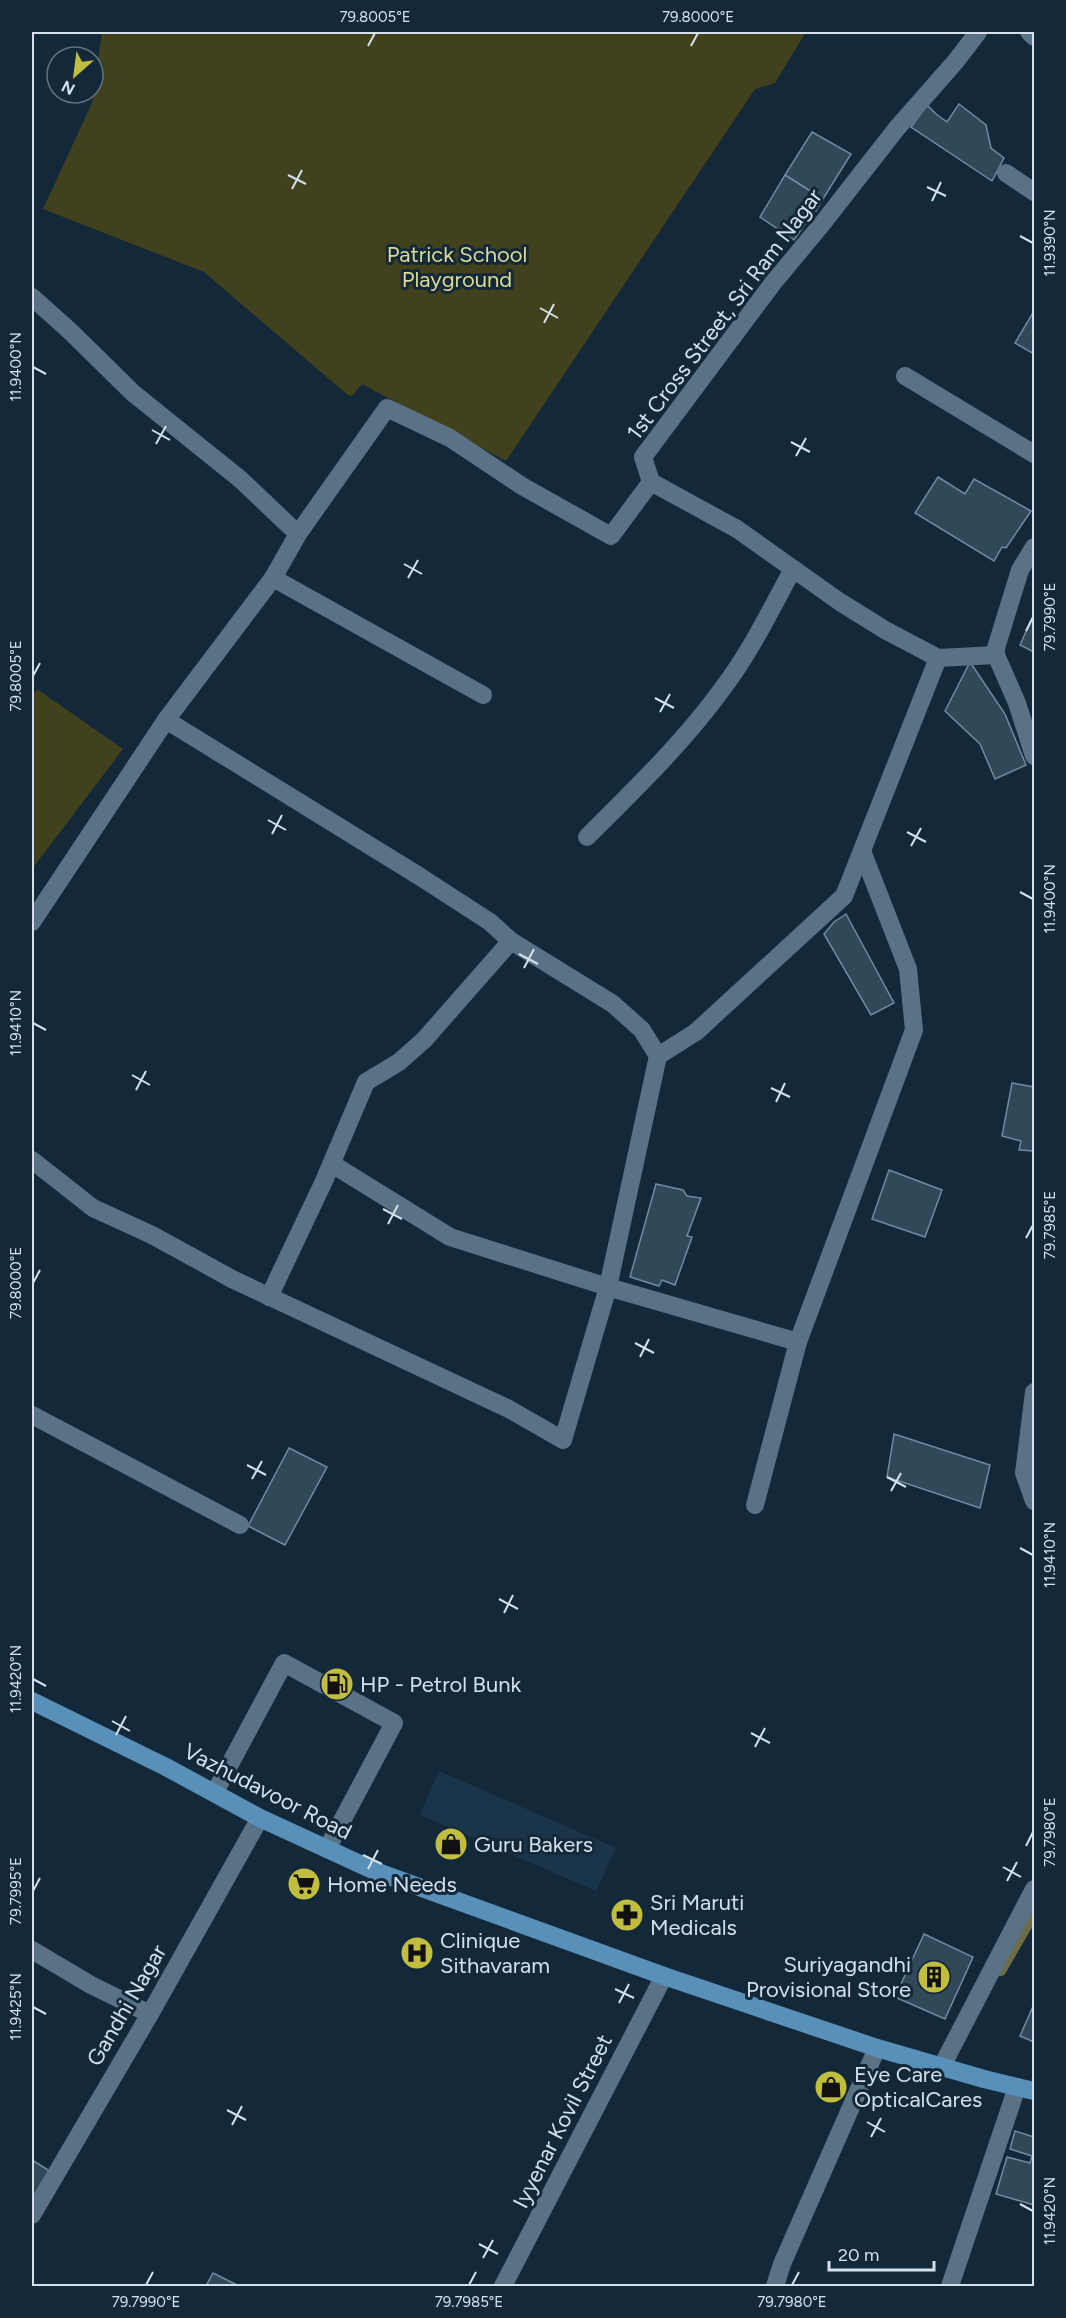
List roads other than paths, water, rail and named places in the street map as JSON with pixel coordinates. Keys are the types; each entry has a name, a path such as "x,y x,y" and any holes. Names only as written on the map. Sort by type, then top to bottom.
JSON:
{"main road":[{"name":"Vazhudavoor Road","path":"32,1701 215,1792 260,1818 386,1875 664,1976 877,2048 1026,2089"}],"street":[{"name":"1st Cross Street, Sri Ram Nagar","path":"651,482 643,457 773,284 897,128 956,61 978,32"},
{"path":"1029,32 1035,37"},
{"path":"1006,173 1035,192"},
{"path":"32,297 133,393 240,479 298,534"},
{"path":"905,376 1035,454"},
{"path":"32,922 166,720 273,578 298,534 387,408 450,438 522,486 612,536 651,482 737,529 858,613 938,658 996,655"},
{"path":"1035,547 1020,570 996,648 996,655 1017,703 1035,756"},
{"path":"587,837 695,724 724,687 752,644 794,569"},
{"path":"273,578 483,695"},
{"path":"658,1056 696,1032 844,896 938,658"},
{"path":"32,1160 93,1208 152,1235 269,1297 509,1409 563,1440 608,1287 658,1056 642,1030 614,1004 511,941 490,922 419,876 166,720"},
{"path":"755,1505 798,1342 914,1030 908,969 862,851"},
{"path":"269,1297 296,1244 366,1082 399,1062 424,1040 511,941"},
{"path":"332,1164 450,1237 608,1287 798,1342"},
{"path":"1035,1392 1024,1473 1035,1501"},
{"path":"32,1415 240,1525"},
{"path":"215,1792 284,1663 394,1723 327,1849"},
{"name":"Gandhi Nagar","path":"32,2215 150,2014 260,1818"},
{"path":"942,2066 1035,1889"},
{"path":"32,1950 91,1985 150,2014"},
{"name":"Iyyenar Kovil Street","path":"503,2286 664,1976"},
{"path":"775,2286 782,2264 877,2048"},
{"path":"950,2286 1026,2089"}],"waterway":[{"path":"1001,1971 1034,1917"}],"place":[{"name":"HP - Petrol Bunk","path":"337,1684"},
{"name":"Guru Bakers","path":"451,1844"},
{"name":"Home Needs","path":"304,1884"},
{"name":"Sri Maruti Medicals","path":"627,1915"},
{"name":"Clinique Sithavaram","path":"417,1953"},
{"name":"Suriyagandhi Provisional Store","path":"934,1977"},
{"name":"Eye Care OpticalCares","path":"831,2087"}],"park label":[{"name":"Patrick School Playground","path":"457,266"}]}
